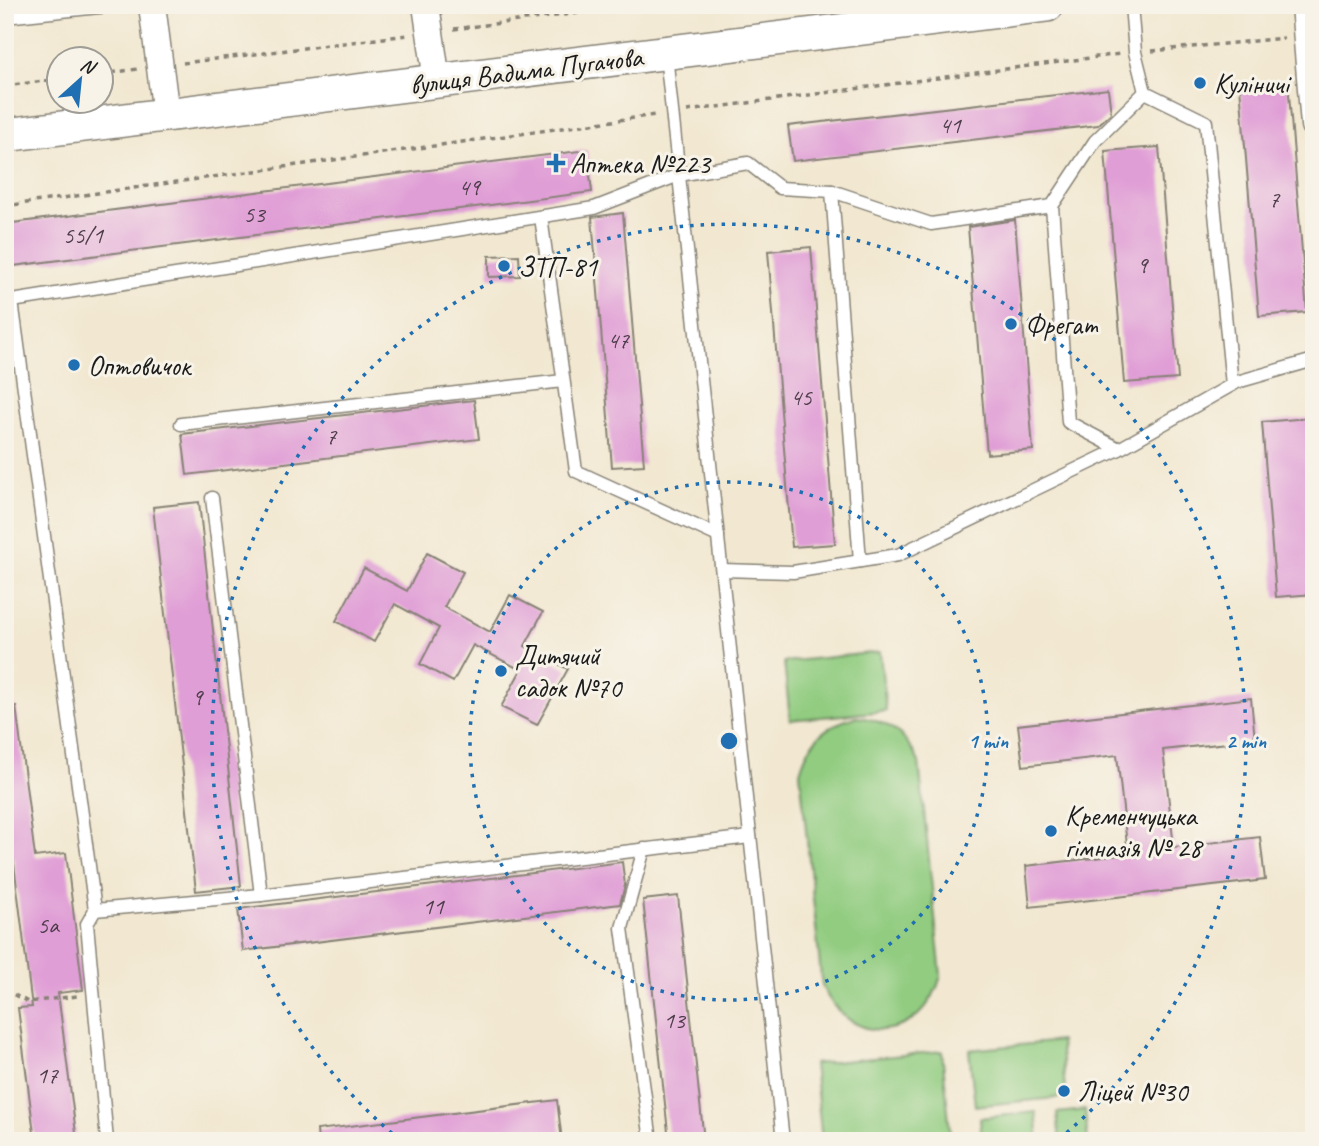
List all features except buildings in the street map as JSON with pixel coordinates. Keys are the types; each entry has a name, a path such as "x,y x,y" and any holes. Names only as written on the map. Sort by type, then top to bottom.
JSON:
{"street":[{"path":"152,5 166,115"},
{"path":"426,5 437,81"},
{"name":"вулиця Вадима Пугачова","path":"5,135 996,8 1047,5"},
{"path":"1304,5 1314,125"}],"lane":[{"path":"5,17 118,5"},
{"path":"1131,5 1135,52 1145,92 1206,122 1232,385"},
{"path":"666,52 783,1141"},
{"path":"1119,449 1068,422 1052,206 1095,141 1145,92"},
{"path":"107,1141 87,924 95,910 9,299 594,208 679,175 748,163 780,188 832,191 931,224 1052,206"},
{"path":"832,191 860,561"},
{"path":"541,217 576,471 718,536"},
{"path":"722,570 793,572 898,555 1119,449 1232,385 1314,360"},
{"path":"181,424 563,381"},
{"path":"212,498 261,895"},
{"path":"95,910 261,895 750,837"},
{"path":"644,849 622,928 651,1141"}],"path":[{"path":"116,72 642,5"},
{"path":"5,86 46,81"},
{"path":"5,990 28,1002 93,994"}],"green space":[{"path":"880,652 886,711 790,720 784,662"},
{"path":"856,717 877,721 894,730 908,743 919,762 941,976 932,998 918,1015 903,1025 885,1030 867,1028 850,1020 835,1006 822,986 800,772 808,751 819,736 835,724"},
{"path":"1060,1041 1066,1097 975,1106 969,1050"},
{"path":"942,1051 951,1141 822,1141 814,1064"},
{"path":"1085,1110 1088,1141 1060,1141 1057,1113"},
{"path":"1036,1112 1039,1141 982,1141 980,1118"}],"place":[{"name":"Куліничі","path":"1200,83"},
{"name":"Аптека №223","path":"556,163"},
{"name":"ЗТП-81","path":"504,266"},
{"name":"Фрегат","path":"1011,324"},
{"name":"Оптовичок","path":"74,365"},
{"name":"Дитячий садок №70","path":"501,671"},
{"name":"Кременчуцька гімназія № 28","path":"1051,831"},
{"name":"Ліцей №30","path":"1064,1091"}]}
